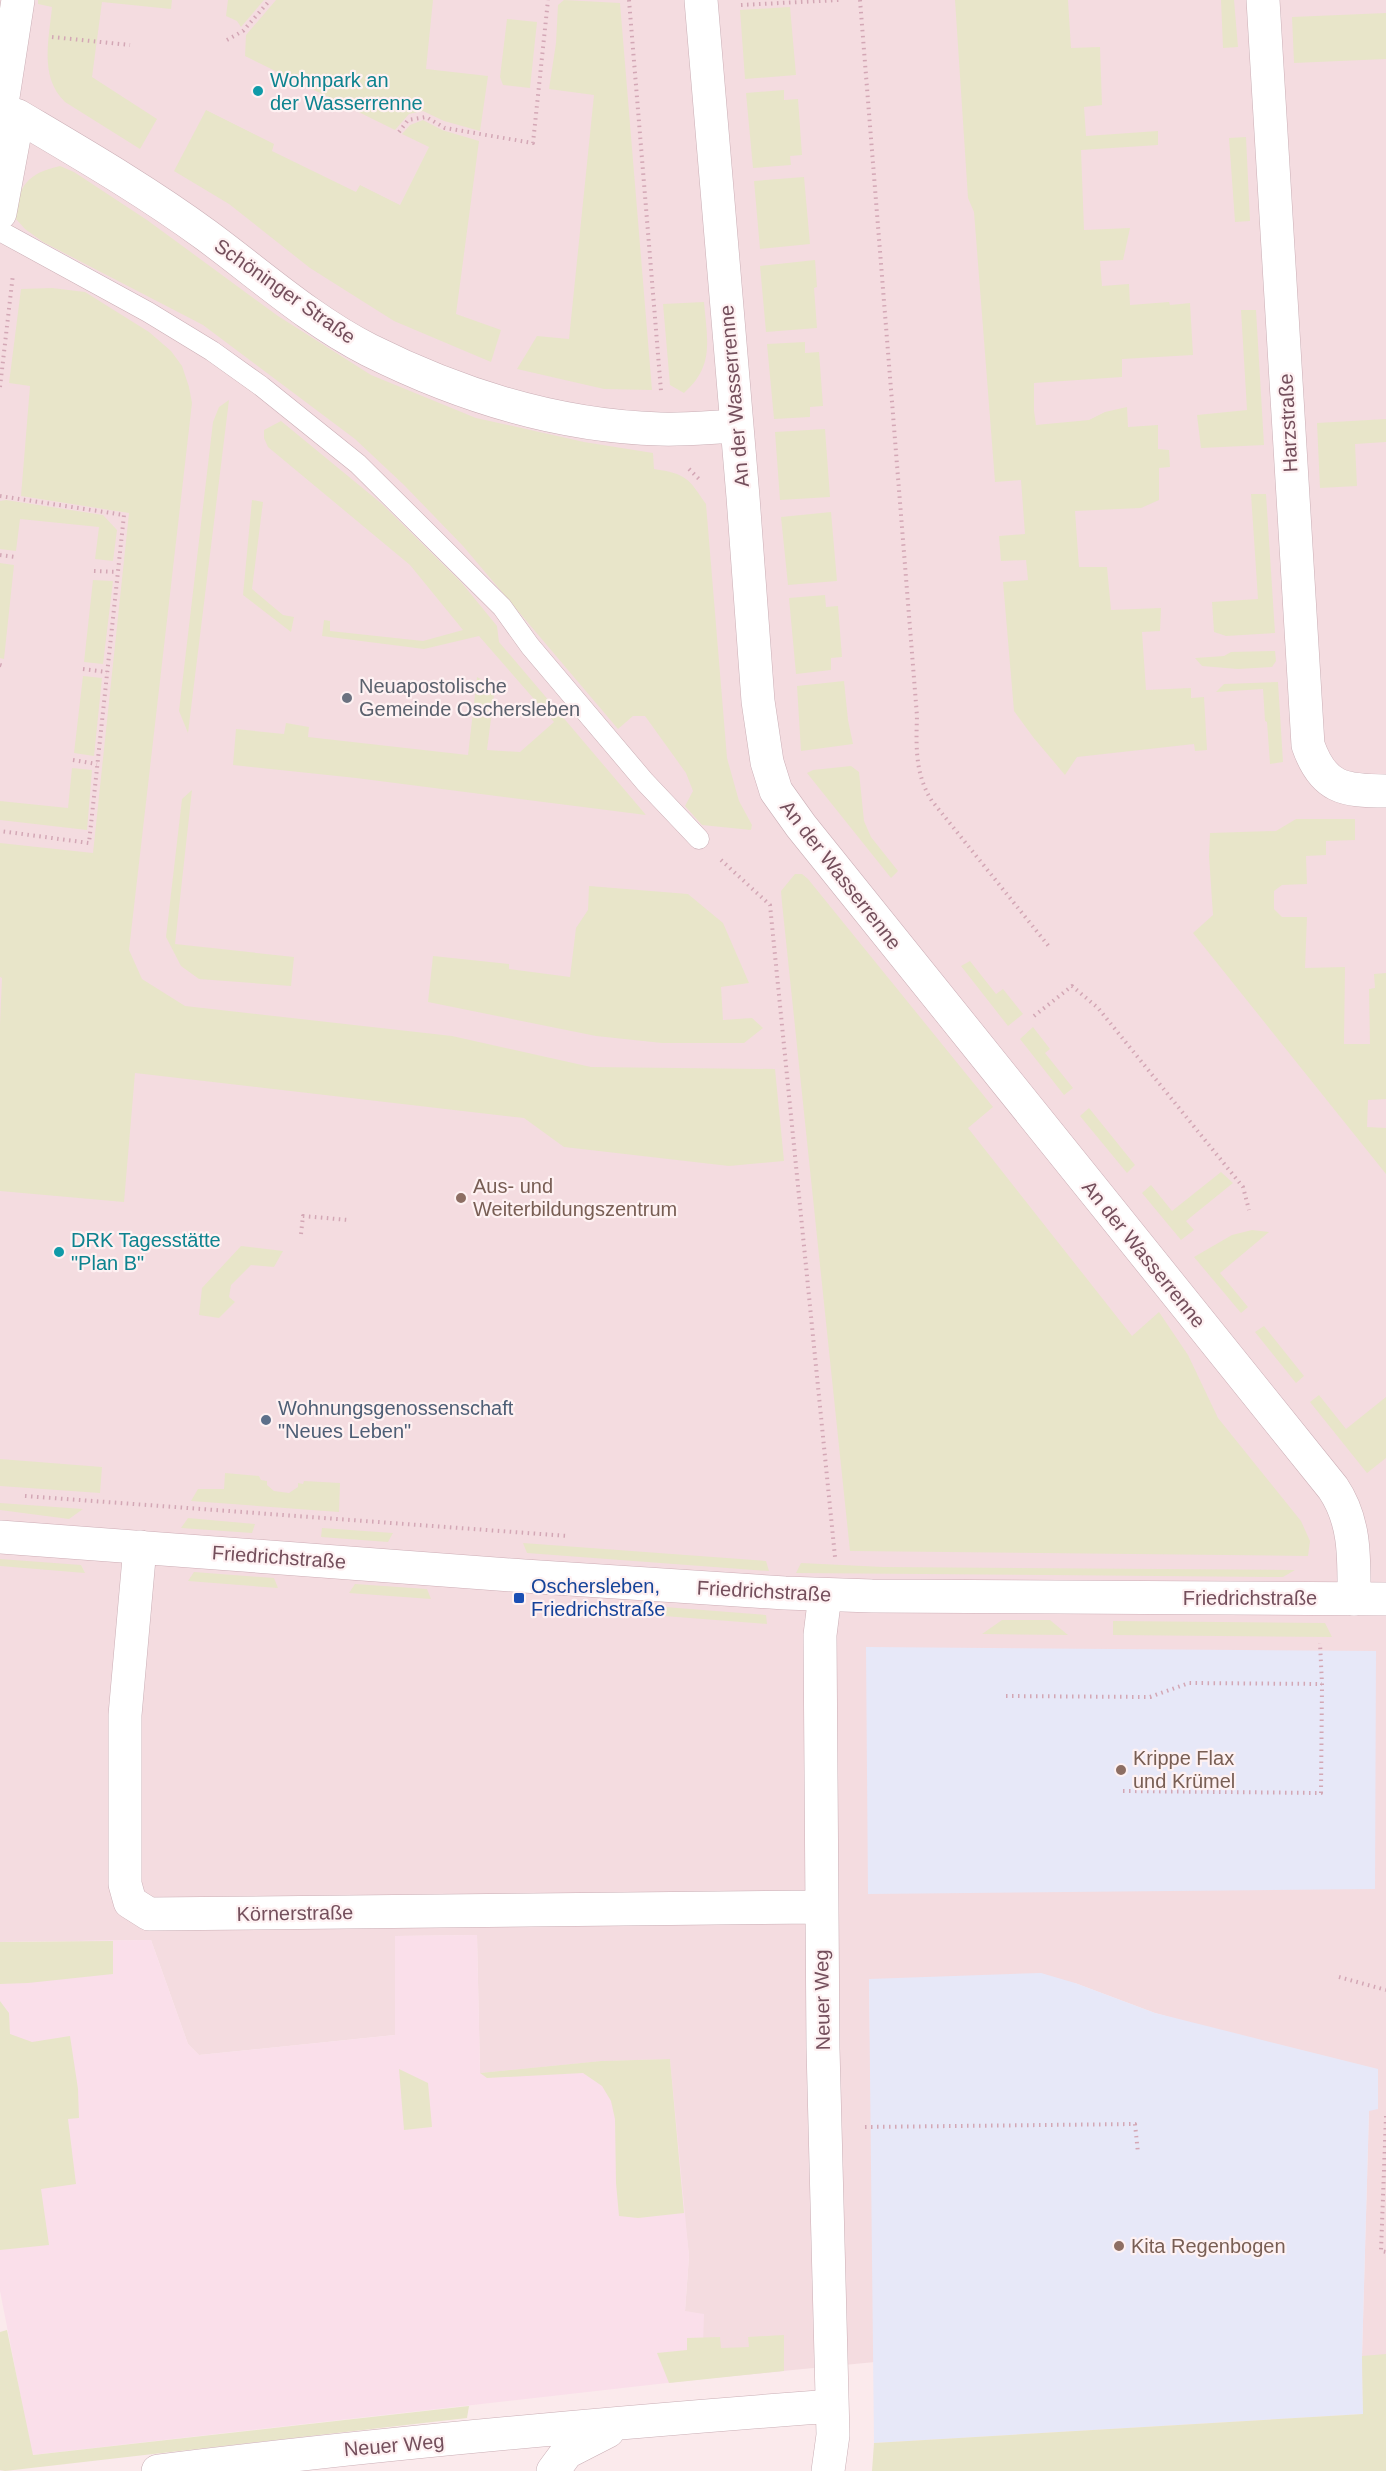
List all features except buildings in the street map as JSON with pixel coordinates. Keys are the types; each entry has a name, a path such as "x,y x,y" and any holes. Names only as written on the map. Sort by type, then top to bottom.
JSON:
{"street":[{"name":"Harzstraße","path":"1263,0 1308,745 1314,763 1326,779 1344,788 1386,791"},
{"path":"0,213 18,3"},
{"name":"An der Wasserrenne","path":"716,3 737,426 758,701 766,762 776,791 815,845 1333,1488 1351,1527 1354,1599"},
{"name":"Schöninger Straße","path":"7,112 137,186 308,312 348,337 368,349 438,380 494,402 552,417 621,427 662,429 737,426"},
{"name":"Friedrichstraße","path":"0,1537 524,1576 825,1595 1386,1599"},
{"name":"Körnerstraße","path":"140,1547 125,1715 125,1884 130,1902 149,1914 821,1907"},
{"name":"Neuer Weg","path":"825,1595 820,1635 824,2128 833,2435 828,2471"},
{"name":"Neuer Weg","path":"158,2471 288,2455 630,2422 832,2406"},
{"name":"Neuer Weg","path":"553,2471 567,2452 595,2436 630,2422"}],"lane":[{"path":"9,235 148,312 212,351 261,386 358,464 502,607 530,646 645,782 699,839"}],"path":[{"path":"227,40 243,31 270,0"},
{"path":"399,132 408,120 426,117 445,128 533,143 548,0"},
{"path":"716,3 839,0"},
{"path":"860,0 915,692 916,747 920,772 925,791 932,801 1052,949"},
{"path":"18,3 46,11 42,36 130,45"},
{"path":"0,387 9,235"},
{"path":"0,496 124,515 89,843 0,831"},
{"path":"0,555 15,557"},
{"path":"94,571 117,572"},
{"path":"83,669 107,672"},
{"path":"73,760 97,764"},
{"path":"699,839 770,905 835,1558 825,1557"},
{"path":"1035,1016 1072,986 1081,992 1098,1008 1243,1186 1249,1210"},
{"path":"301,1234 303,1216 348,1220"},
{"path":"22,1496 579,1537"},
{"path":"1123,1791 1321,1793 1320,1643"},
{"path":"1006,1696 1150,1697 1189,1683 1322,1683"},
{"path":"1339,1977 1386,1990"},
{"path":"1386,2116 1381,2252 1386,2252"},
{"path":"824,2128 1136,2124 1138,2153"}],"shaded area":[{"path":"0,0 1386,0 1386,2414 1363,2414 1362,2356 1369,2110 1180,2020 1075,1983 869,1979 875,2362 702,2379 685,2311 689,2256 684,2213 480,2073 477,1935 395,1936 395,2035 199,2055 188,2044 151,1940 0,1942"},
{"path":"38,0 172,0 171,9 102,2 92,77 157,119 140,149 65,102 57,92 49,70 48,58 52,7 38,4"},
{"path":"228,0 264,0 241,27 237,21 226,16"},
{"path":"276,0 433,0 426,69 488,76 480,131 444,121 423,111 409,114 395,130 245,56 246,35"},
{"path":"564,0 620,3 652,390 604,389 517,369 537,336 569,339 594,95 549,89 556,43 558,5"},
{"path":"955,0 1068,0 1071,48 1100,47 1102,105 1084,107 1086,136 1158,131 1158,145 1081,150 1084,230 1130,228 1123,260 1100,261 1102,286 1129,284 1130,305 1190,303 1193,355 1122,359 1122,377 1034,383 1034,411 1036,425 1089,420 1105,412 1127,407 1128,427 1158,425 1158,449 1169,450 1170,467 1159,468 1159,500 1141,508 1075,511 1079,567 1107,567 1111,610 1161,608 1160,631 1142,632 1146,690 1191,688 1191,698 1204,697 1207,750 1195,751 1194,744 1077,757 1065,775 1014,711 1003,582 1028,580 1026,560 1001,561 999,536 1025,534 1021,480 995,482 974,212 968,198"},
{"path":"1221,0 1234,0 1238,47 1223,48"},
{"path":"790,7 796,75 745,79 740,10"},
{"path":"1386,13 1386,59 1294,63 1292,17"},
{"path":"507,19 537,22 530,88 503,85 500,77"},
{"path":"784,90 784,100 798,99 802,155 790,156 791,165 753,168 746,93"},
{"path":"206,110 274,144 272,151 356,192 360,185 400,205 429,147 402,134 410,125 423,120 442,130 479,141 456,314 501,330 491,362 394,321 310,268 229,204 174,171"},
{"path":"1246,137 1250,221 1235,222 1229,138"},
{"path":"60,166 74,172 147,220 278,316 371,375 476,418 584,442 653,453 654,469 674,473 686,479 706,504 727,758 739,801 752,825 751,830 702,825 685,806 693,791 686,773 645,716 633,716 618,729 463,546 404,485 355,439 203,325 43,242 25,229 16,219 22,190 32,177"},
{"path":"804,177 810,244 760,249 754,181"},
{"path":"815,260 817,287 814,288 817,328 766,332 760,266"},
{"path":"52,288 85,292 149,332 171,351 182,366 192,403 129,950 142,979 185,1006 452,1036 591,1067 775,1069 784,1161 729,1166 564,1147 524,1118 135,1073 124,1202 0,1191 2,978 0,977 0,843 93,853 129,513 21,496 30,386 9,383 21,289"},
{"path":"704,302 707,340 705,362 701,373 684,393 670,385 663,304"},
{"path":"1241,310 1256,310 1264,445 1201,448 1197,415 1247,410"},
{"path":"805,342 805,353 819,352 823,406 810,407 810,417 774,419 767,344"},
{"path":"229,400 188,733 179,711 213,422 219,407"},
{"path":"1386,419 1386,442 1355,444 1357,486 1320,488 1317,423"},
{"path":"281,421 382,504 461,582 497,626 499,642 646,815 356,778 233,765 236,729 284,734 286,723 309,727 308,737 468,755 477,677 495,687 487,750 520,752 554,722 479,636 424,649 322,636 324,620 330,621 330,631 423,641 463,630 410,565 268,447 264,438 264,430"},
{"path":"825,429 830,497 780,500 775,432"},
{"path":"1251,494 1266,494 1275,633 1226,636 1214,632 1212,602 1258,599"},
{"path":"252,500 263,502 252,589 283,615 294,617 291,632 243,595"},
{"path":"0,501 103,515 117,530 113,561 95,559 99,527 20,519 16,551 0,549"},
{"path":"831,512 837,581 788,585 781,517"},
{"path":"0,563 14,565 4,659 0,658"},
{"path":"93,580 113,581 103,664 84,662"},
{"path":"825,595 826,607 838,606 842,657 831,658 831,670 796,674 789,598"},
{"path":"1275,651 1276,661 1272,667 1238,669 1202,666 1195,658 1224,656 1231,652"},
{"path":"83,676 102,678 94,756 74,753"},
{"path":"844,681 853,744 801,751 797,686"},
{"path":"1278,682 1283,762 1270,764 1263,689 1216,692 1224,684"},
{"path":"851,766 859,772 864,821 871,837 898,871 891,878 807,773 813,770"},
{"path":"72,768 92,770 87,830 0,820 0,801 68,808"},
{"path":"192,790 175,944 294,957 291,986 199,979 181,966 166,937 182,799"},
{"path":"1296,819 1355,819 1355,840 1326,841 1326,855 1306,856 1307,884 1282,885 1274,891 1274,909 1282,917 1307,917 1305,968 1345,967 1344,1044 1370,1044 1369,989 1375,988 1374,974 1386,973 1386,1099 1368,1100 1367,1127 1386,1128 1386,1174 1193,933 1213,915 1209,856 1210,833 1276,831"},
{"path":"795,874 802,874 808,879 993,1107 968,1128 1132,1336 1159,1312 1188,1355 1218,1418 1301,1521 1310,1541 1308,1556 850,1551 781,891"},
{"path":"589,886 688,894 723,923 749,983 721,987 723,1020 752,1018 763,1028 744,1043 662,1043 596,1036 428,1002 433,956 509,964 509,969 570,977 576,928 588,910"},
{"path":"970,961 996,994 1003,989 1023,1014 1008,1026 961,966"},
{"path":"1033,1027 1050,1049 1045,1053 1073,1088 1064,1095 1020,1039"},
{"path":"1089,1108 1135,1165 1127,1173 1080,1116"},
{"path":"1221,1172 1233,1183 1186,1221 1194,1230 1181,1240 1142,1193 1151,1185 1172,1211"},
{"path":"1252,1230 1269,1232 1220,1273 1248,1307 1241,1313 1194,1257 1232,1235"},
{"path":"241,1246 283,1251 274,1267 251,1265 231,1285 229,1297 235,1302 219,1318 199,1315 202,1288"},
{"path":"1264,1326 1304,1376 1296,1383 1255,1332"},
{"path":"1319,1395 1346,1429 1386,1397 1386,1458 1367,1473 1310,1402"},
{"path":"0,1459 102,1467 100,1493 0,1486"},
{"path":"225,1473 259,1476 261,1480 267,1481 267,1485 274,1491 289,1493 298,1487 298,1483 303,1484 304,1481 340,1483 339,1512 191,1501 198,1489 224,1489"},
{"path":"0,1503 83,1509 69,1519 0,1510"},
{"path":"188,1518 255,1524 252,1533 181,1528"},
{"path":"322,1528 393,1533 388,1542 321,1537"},
{"path":"523,1543 766,1561 769,1571 527,1553"},
{"path":"0,1559 81,1565 85,1573 0,1566"},
{"path":"801,1563 883,1567 1295,1570 1283,1577 796,1573"},
{"path":"194,1572 274,1578 278,1588 188,1581"},
{"path":"355,1584 427,1589 431,1599 349,1593"},
{"path":"639,1605 766,1615 767,1624 638,1614"},
{"path":"1002,1620 1050,1620 1068,1635 982,1634"},
{"path":"1113,1621 1325,1623 1332,1637 1113,1635"},
{"name":"Krippe Flax und Krümel","path":"866,1647 1376,1651 1375,1889 868,1894"},
{"path":"477,1935 480,2073 601,2061 670,2059 689,2256 685,2311 704,2314 702,2379 32,2455 0,2291 0,1942 151,1940 188,2044 199,2055 395,2035 395,1936"},
{"path":"113,1941 113,1974 0,1984 0,1942"},
{"name":"Kita Regenbogen","path":"1041,1973 1075,1983 1155,2013 1378,2069 1378,2109 1369,2111 1362,2356 1363,2414 874,2443 869,1979"},
{"path":"0,2001 9,2013 10,2034 32,2042 70,2036 78,2089 79,2118 68,2119 76,2184 41,2189 49,2245 0,2250"},
{"path":"670,2059 684,2213 638,2218 619,2216 615,2119 611,2101 602,2086 583,2073 487,2078 480,2073 601,2061"},
{"path":"399,2069 428,2083 432,2127 404,2130"},
{"path":"7,2330 33,2455 469,2406 467,2418 5,2471 0,2470 0,2332"},
{"path":"784,2335 784,2371 669,2383 657,2353 687,2350 687,2338 720,2337 721,2348 749,2347 748,2337"},
{"path":"1386,2354 1386,2471 872,2471 874,2443 1363,2414 1362,2356"}],"place":[{"name":"Wohnpark an der Wasserrenne","path":"258,91"},
{"name":"Neuapostolische Gemeinde Oschersleben","path":"347,698"},
{"name":"Aus- und Weiterbildungszentrum","path":"461,1198"},
{"name":"DRK Tagesstätte \"Plan B\"","path":"59,1252"},
{"name":"Wohnungsgenossenschaft \"Neues Leben\"","path":"266,1420"},
{"name":"Oschersleben, Friedrichstraße","path":"519,1598"},
{"name":"Krippe Flax und Krümel","path":"1121,1770"},
{"name":"Kita Regenbogen","path":"1119,2246"}]}
